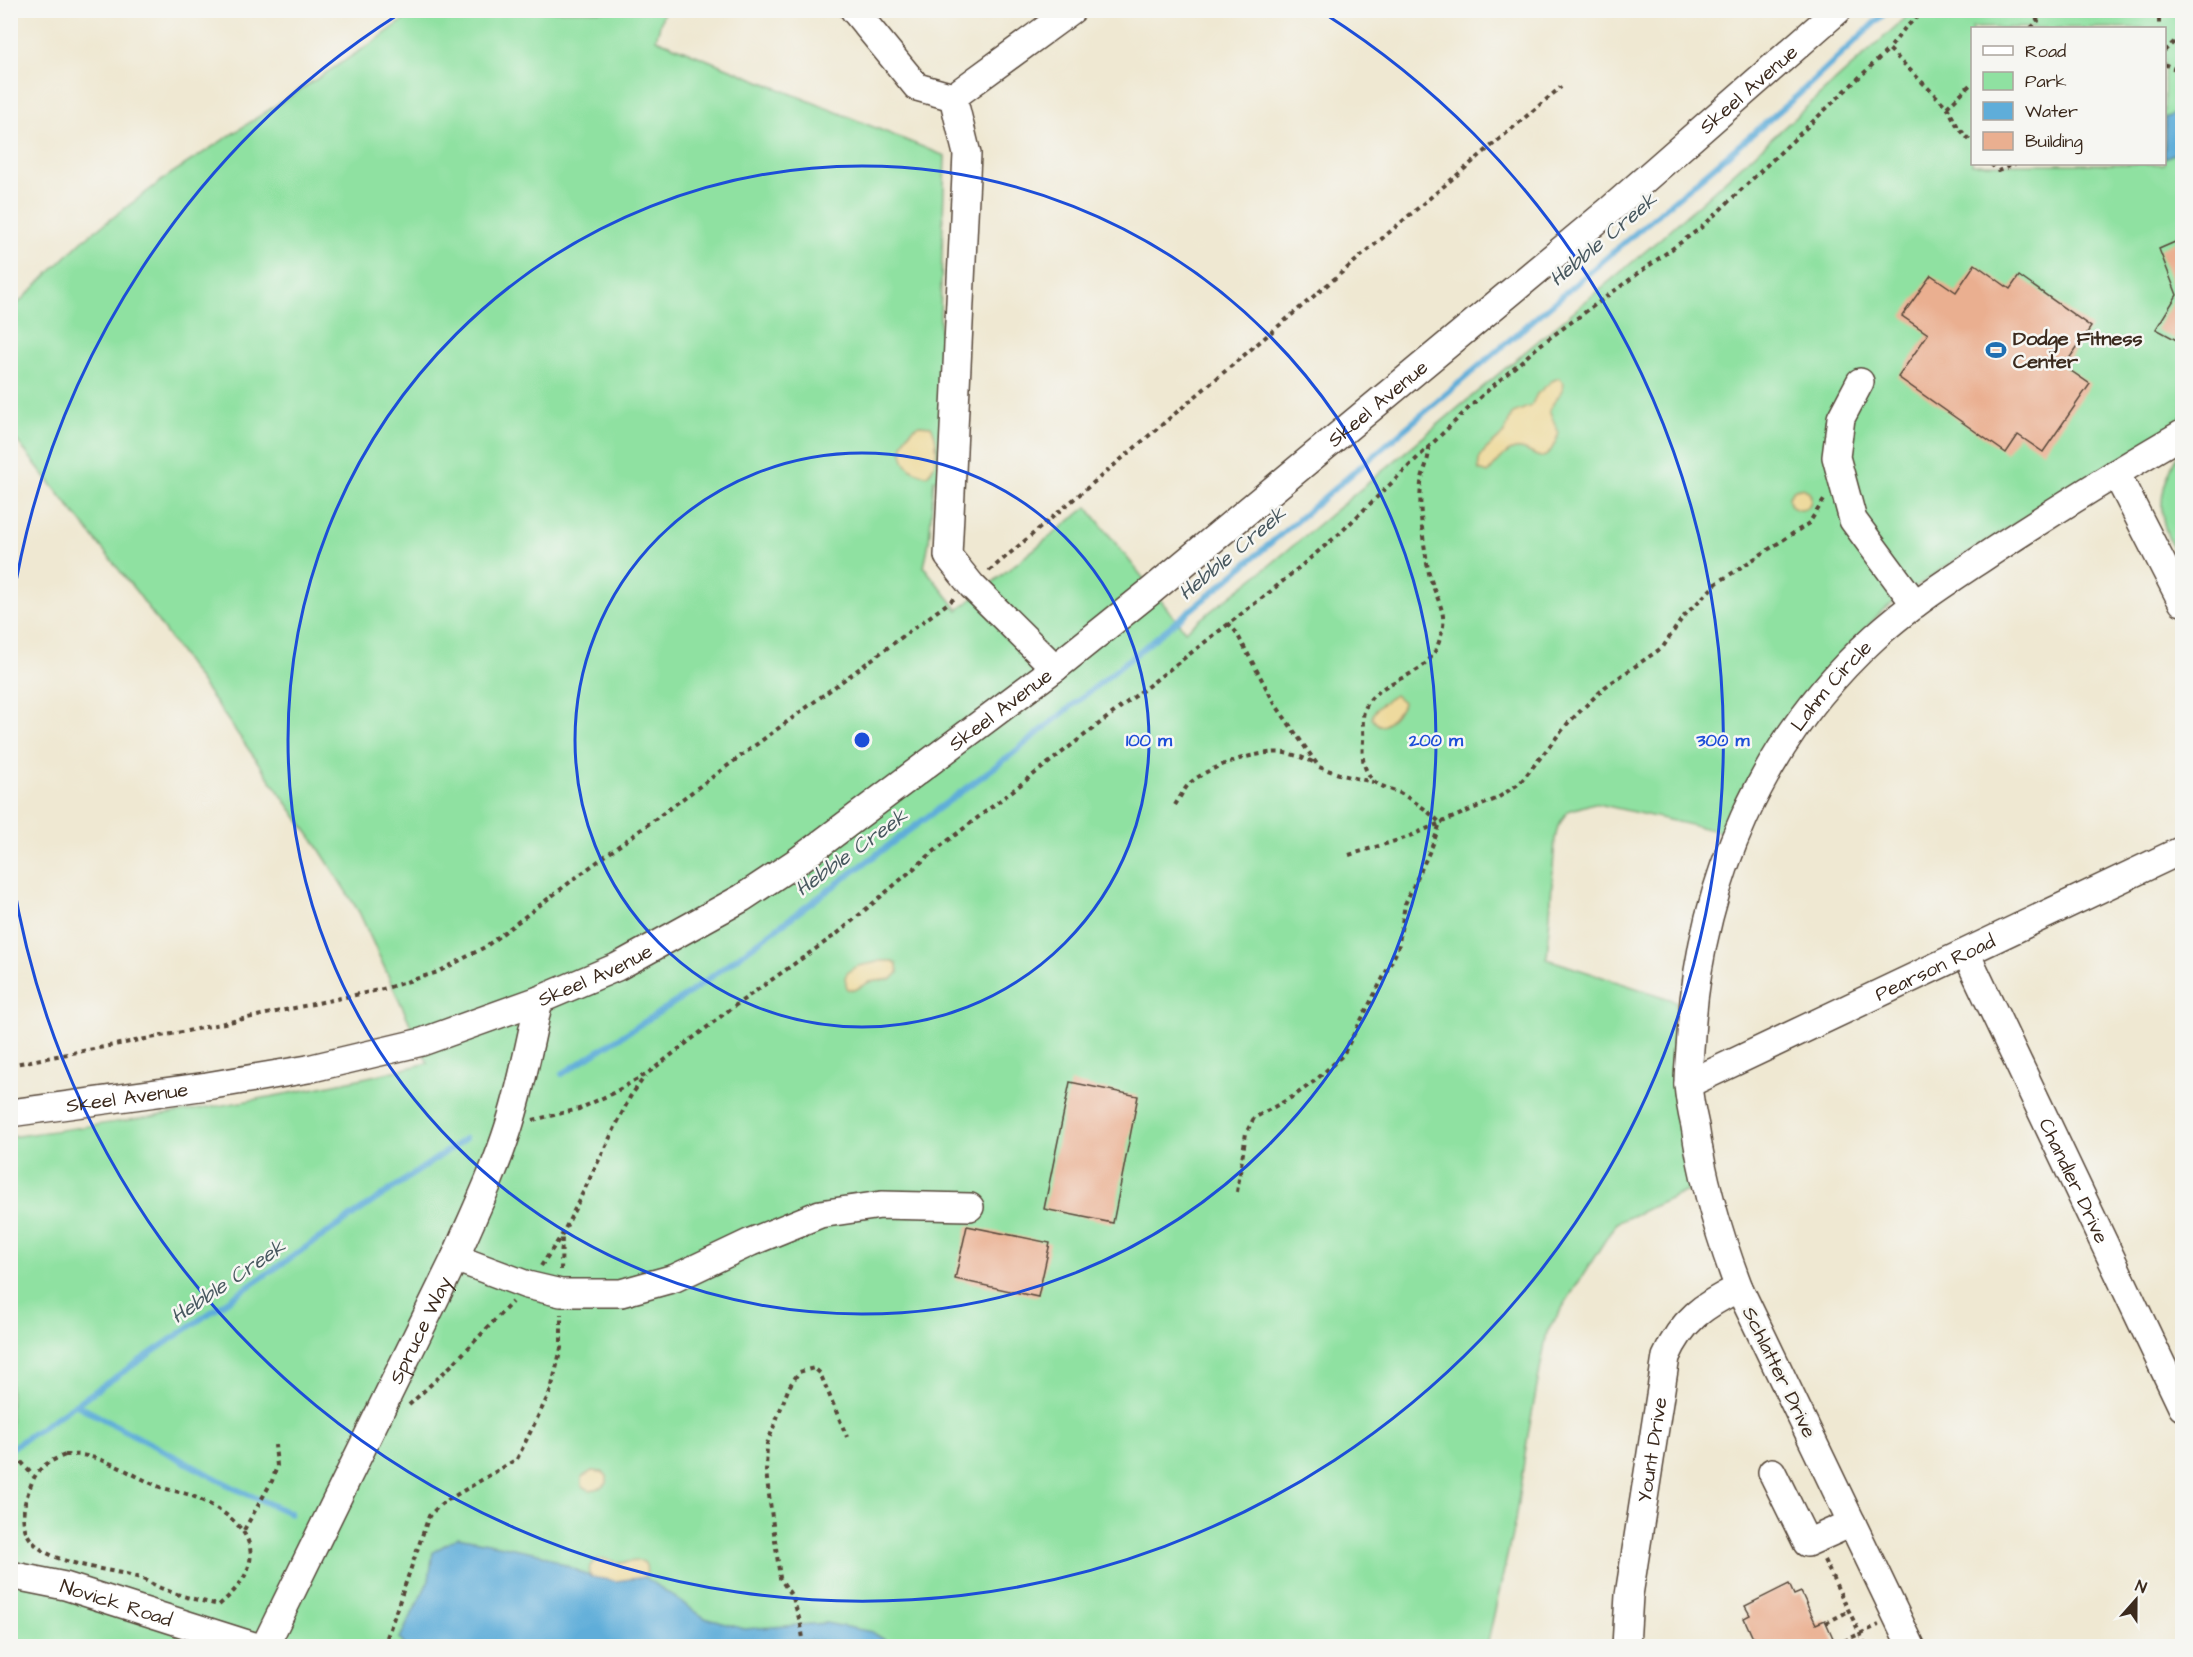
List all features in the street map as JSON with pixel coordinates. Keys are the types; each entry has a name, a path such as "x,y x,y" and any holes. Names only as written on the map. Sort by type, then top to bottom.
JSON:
{"street":[{"path":"854,10 917,87 953,97"},
{"path":"953,97 1072,10"},
{"name":"Skeel Avenue","path":"10,1113 207,1086 308,1069 422,1042 539,1000 616,967 742,898 795,862 1055,668 1611,209 1838,10"},
{"path":"953,97 967,154 948,556 972,586 1055,668"},
{"path":"1860,382 1840,418 1836,457 1853,520 1915,604"},
{"name":"Lahm Circle","path":"1688,1084 1693,1000 1699,957 1720,875 1748,807 1774,759 1823,692 1875,636 1915,604 2062,506 2182,434"},
{"path":"2116,473 2182,602"},
{"name":"Pearson Road","path":"1688,1084 2182,850"},
{"name":"Chandler Drive","path":"1966,953 2182,1407"},
{"name":"Spruce Way","path":"265,1647 455,1258 484,1192 509,1126 525,1067 539,1000"},
{"name":"Schlatter Drive","path":"1688,1084 1707,1195 1739,1288 1911,1647"},
{"path":"455,1258 527,1285 561,1293 621,1293 675,1278 751,1242 820,1214 881,1205 970,1207"},
{"name":"Yount Drive","path":"1626,1647 1629,1595 1666,1358 1672,1343 1698,1312 1712,1301 1739,1288"},
{"path":"1772,1472 1807,1542 1852,1522"},
{"name":"Novick Road","path":"10,1575 64,1586 254,1647"}],"path":[{"path":"509,1126 579,1109 648,1073 733,1007 838,933 932,853 1228,623 1338,534 1477,400 1540,345 1701,227 1889,49 1905,28 1925,10"},
{"path":"2032,10 2038,21 2032,27"},
{"path":"2159,10 2159,27"},
{"path":"2166,49 2182,35"},
{"path":"1889,49 1947,107 1958,127 1971,142"},
{"path":"2166,65 2182,72"},
{"path":"1947,107 1971,84"},
{"path":"10,1065 372,992 438,972 484,947 972,586 1561,87"},
{"path":"1992,165 1998,171 2013,165"},
{"path":"1373,782 1363,764 1364,711 1375,695 1428,661 1433,655 1444,622 1441,606 1431,582 1423,530 1421,484 1429,460 1429,447"},
{"path":"1349,855 1406,838 1496,799 1520,783 1568,723 1605,687 1663,647 1683,617 1717,583 1809,523 1826,496"},
{"path":"1228,623 1236,632 1275,704 1318,764"},
{"path":"1175,805 1188,785 1213,768 1249,757 1286,753 1303,757 1336,773 1373,782 1398,792 1428,811 1440,823"},
{"path":"1237,1192 1246,1133 1254,1118 1294,1096 1316,1080 1343,1055 1398,949 1405,904 1433,844 1440,823"},
{"path":"384,1647 429,1516 441,1504 517,1459 550,1390 561,1348 562,1235"},
{"path":"804,1647 801,1625 793,1598 780,1578 766,1472 767,1444 789,1387 799,1372 814,1368 820,1373 847,1437"},
{"path":"244,1530 272,1481 277,1466 276,1445"},
{"path":"10,1449 33,1476"},
{"path":"64,1455 87,1456 158,1486 190,1495 228,1515 244,1530 252,1550 247,1572 231,1595 219,1605 165,1590 139,1577 59,1560 35,1545 23,1524 25,1500 33,1476 46,1463 64,1455"},
{"path":"1820,1551 1866,1647"},
{"path":"1826,1623 1849,1611"},
{"path":"1844,1641 1896,1616"}],"green space":[{"path":"416,11 664,11 656,39 945,156 940,317 943,481 934,480 929,542 924,567 958,610 1087,507 1185,631 1270,565 1660,239 1913,11 2182,11 2182,422 1951,563 1883,610 1786,716 1740,793 1721,832 1594,803 1568,811 1558,826 1555,839 1547,959 1676,1001 1677,1085 1692,1189 1616,1223 1547,1332 1515,1521 1487,1646 11,1646 10,1137 220,1106 428,1063 359,912 318,847 139,595 10,432 11,310 82,241 169,175 375,41"},
{"path":"2182,449 2182,571 2166,533 2162,496 2175,458"}],"sand":[{"path":"1559,378 1564,383 1563,387 1549,411 1559,433 1548,454 1542,457 1520,449 1512,450 1502,457 1488,473 1479,470 1480,457 1505,431 1513,413 1531,406 1537,394"},
{"path":"919,425 931,426 935,438 936,459 927,475 910,467 902,454 905,438"},
{"path":"1800,488 1808,491 1811,499 1808,507 1800,510 1792,507 1789,499 1792,491"},
{"path":"1395,695 1403,702 1401,708 1385,725 1379,725 1372,718 1373,714 1381,704"},
{"path":"893,961 897,964 898,973 892,979 869,982 855,990 847,989 845,977 848,972 861,965"},
{"path":"592,1471 601,1472 607,1476 607,1483 603,1487 590,1490 582,1486 582,1477"},
{"path":"595,1560 620,1563 643,1562 647,1569 646,1576 627,1582 592,1578 589,1573 590,1566"}],"water":[{"path":"2182,110 2182,150 2166,158 2166,118"},
{"path":"458,1537 538,1553 591,1577 616,1581 645,1577 705,1618 744,1629 826,1623 872,1632 894,1646 862,1646 855,1643 795,1640 765,1641 736,1646 405,1646 400,1638 429,1580 433,1552"}],"building":[{"path":"2182,239 2182,343 2156,329 2177,295 2159,249"},
{"name":"Dodge Fitness Center","path":"1975,264 2010,289 2019,276 2091,327 2064,366 2090,384 2043,452 2018,435 2006,453 1898,377 1928,334 1902,316 1931,275 1956,292"},
{"path":"1070,1082 1138,1096 1113,1223 1044,1209"},
{"path":"967,1226 1050,1243 1038,1297 955,1279"},
{"path":"1789,1584 1794,1595 1801,1592 1816,1624 1825,1620 1837,1647 1757,1647 1744,1618 1750,1615 1745,1606"}],"waterway":[{"name":"Hebble Creek","path":"562,1074 688,994 1011,755 1214,591 1797,96 1888,10"},
{"name":"Hebble Creek","path":"10,1449 465,1139"},
{"path":"75,1404 240,1491 290,1513"}],"place":[{"name":"Dodge Fitness Center","path":"1996,350"}]}
